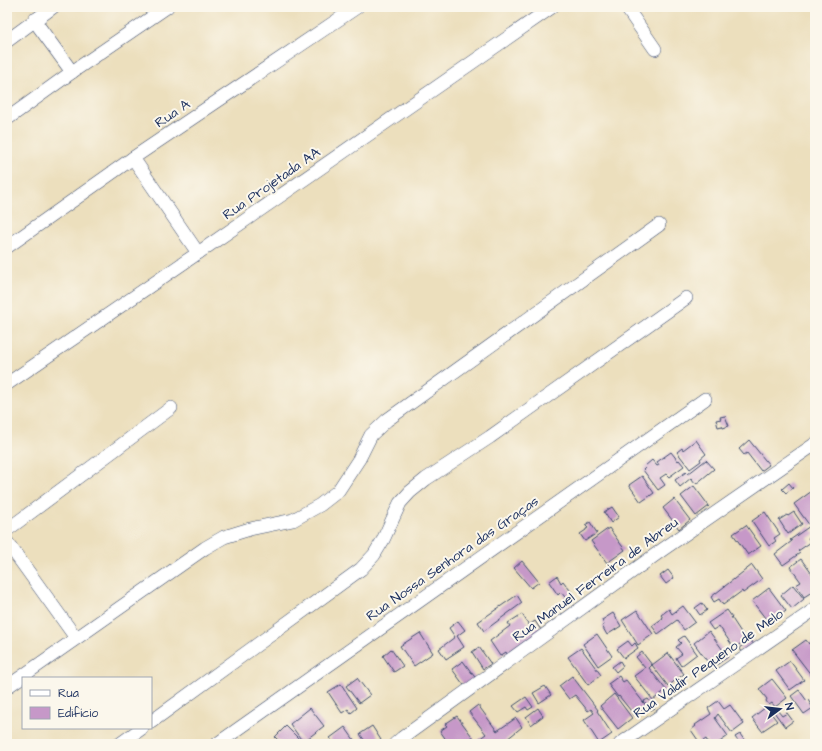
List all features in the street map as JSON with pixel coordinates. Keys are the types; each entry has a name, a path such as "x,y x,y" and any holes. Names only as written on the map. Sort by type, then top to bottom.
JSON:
{"street":[{"path":"7,41 53,7"},
{"path":"7,119 72,72 167,7"},
{"name":"Rua A","path":"7,247 133,158 357,7"},
{"name":"Rua Projetada AA","path":"7,384 552,7"},
{"path":"626,7 655,49"},
{"path":"34,20 72,72"},
{"path":"133,158 198,253"},
{"path":"7,687 205,548 224,537 293,520 320,505 338,491 359,460 371,435 387,420 659,225"},
{"path":"152,721 361,569 374,555 400,504 410,492 426,479 490,437 686,298"},
{"name":"Rua Nossa Senhora das Graças","path":"217,744 705,399"},
{"path":"7,530 171,408"},
{"name":"Rua Manuel Ferreira de Abreu","path":"395,744 662,550 815,444"},
{"path":"7,542 76,638"},
{"name":"Rua Valdir Pequeno de Melo","path":"620,744 815,609"},
{"path":"120,744 141,729"}],"building":[{"path":"725,416 729,426 723,428 722,426 718,427 716,420"},
{"path":"696,440 706,454 700,459 701,461 690,469 677,452 682,448 683,450"},
{"path":"749,440 769,465 761,471 747,453 744,455 739,449"},
{"path":"671,452 684,466 669,477 666,474 660,478 665,485 658,490 643,470 652,460 657,466 659,465 657,462"},
{"path":"706,460 714,469 696,484 691,478 680,487 675,480 686,472 688,474"},
{"path":"642,476 654,493 641,502 629,485"},
{"path":"789,483 793,488 786,493 782,489"},
{"path":"694,486 709,506 696,516 681,496"},
{"path":"812,491 815,494 815,515 813,517 815,522 810,526 794,504"},
{"path":"674,499 690,520 679,529 663,508"},
{"path":"612,507 619,517 611,523 604,512"},
{"path":"765,512 780,534 774,538 776,541 769,546 752,521"},
{"path":"794,512 802,524 788,534 779,520"},
{"path":"590,522 597,533 585,541 580,534 588,528 585,525"},
{"path":"746,525 761,546 748,555 733,534"},
{"path":"810,526 815,534 808,538 811,542 798,551 800,553 783,565 775,554 792,541 790,540"},
{"path":"609,528 625,550 607,563 591,541"},
{"path":"801,559 815,578 815,590 804,597 796,585 801,582 790,567"},
{"path":"522,561 539,582 531,588 514,568"},
{"path":"752,565 762,579 723,605 719,599 714,602 711,597"},
{"path":"668,570 674,578 666,584 660,576"},
{"path":"557,576 561,583 563,581 576,598 569,602 561,592 558,595 549,582"},
{"path":"793,585 804,599 792,609 781,595"},
{"path":"769,588 786,611 769,623 752,601"},
{"path":"517,595 522,603 484,631 478,622"},
{"path":"702,603 707,610 700,615 695,608"},
{"path":"683,606 695,622 684,630 677,620 658,634 652,626 663,618 661,615 669,609 672,614"},
{"path":"637,610 653,634 638,645 622,620"},
{"path":"727,610 746,640 734,648 719,626 713,630 708,623"},
{"path":"613,613 621,626 607,635 602,626 604,625 602,620"},
{"path":"522,614 529,625 535,621 543,633 508,656 506,652 500,656 490,641 510,626 508,623"},
{"path":"458,621 465,630 457,636 464,647 446,659 439,649 455,637 449,628"},
{"path":"709,631 728,657 712,668 694,643"},
{"path":"420,633 433,653 414,666 400,646"},
{"path":"597,634 612,656 598,666 583,644"},
{"path":"684,636 697,654 681,666 676,658 682,654 676,647 681,643 678,640"},
{"path":"815,639 815,680 792,650 806,640 809,644"},
{"path":"750,640 756,647 745,655 739,648"},
{"path":"628,641 632,646 635,643 638,648 624,658 617,649"},
{"path":"479,647 491,664 483,669 472,652"},
{"path":"581,648 601,675 588,685 568,657"},
{"path":"391,649 403,666 394,672 383,656"},
{"path":"642,652 652,665 649,668 666,690 653,700 634,676 645,668 636,657"},
{"path":"668,653 684,674 668,686 652,665"},
{"path":"463,661 477,680 466,688 452,669"},
{"path":"620,661 623,666 616,672 612,667"},
{"path":"790,661 804,680 790,690 776,671"},
{"path":"572,676 598,710 597,711 612,734 599,743 584,720 594,713 591,709 588,711 575,695 569,699 559,686"},
{"path":"619,676 623,682 626,680 647,707 635,716 608,684"},
{"path":"357,678 370,695 359,703 346,686"},
{"path":"772,679 787,698 775,707 772,703 769,705 766,701 767,699 759,689"},
{"path":"341,684 357,708 351,713 348,709 342,713 328,692"},
{"path":"545,686 551,695 539,703 533,693"},
{"path":"799,690 813,708 804,714 791,696"},
{"path":"614,694 632,718 618,729 600,706"},
{"path":"526,697 533,707 528,710 526,707 518,712 513,706"},
{"path":"648,699 655,708 651,710 644,701"},
{"path":"718,701 724,709 730,705 744,724 732,733 718,714 715,718 728,736 717,744 709,744 706,739 700,743 691,730 696,726 695,725 711,714 708,708"},
{"path":"478,705 497,731 516,718 522,727 501,744 479,744 476,741 486,734 469,712"},
{"path":"766,707 777,721 762,731 752,718"},
{"path":"310,708 324,726 303,742 290,724"},
{"path":"538,708 543,716 531,725 526,717"},
{"path":"777,710 782,716 787,713 793,721 785,727 774,712"},
{"path":"457,716 474,739 472,741 474,744 449,744 440,731 447,726 445,724"},
{"path":"286,726 302,742 300,744 282,744 275,737"},
{"path":"372,726 381,740 376,744 367,744 360,734"},
{"path":"345,727 357,744 334,744 330,738"},
{"path":"740,734 747,744 740,744 735,737"}]}
